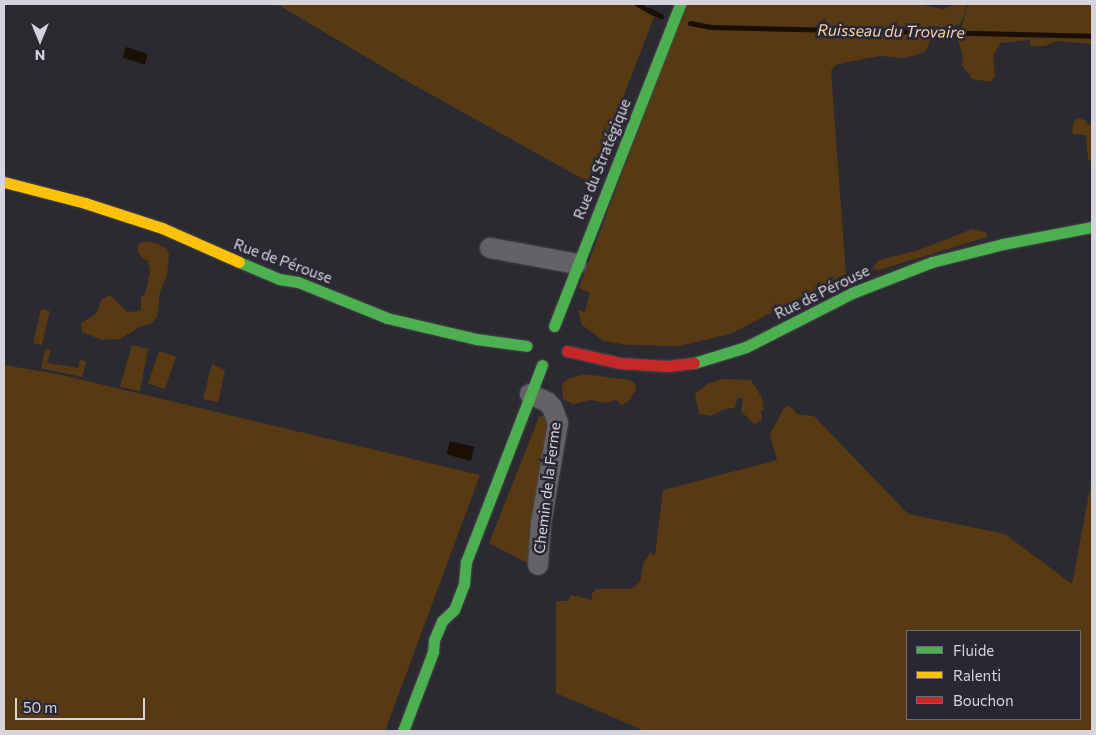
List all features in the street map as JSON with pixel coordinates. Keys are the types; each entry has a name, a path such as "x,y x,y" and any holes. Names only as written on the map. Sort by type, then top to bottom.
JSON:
{"street":[{"name":"Rue du Stratégique","path":"554,326 680,4"},
{"name":"Rue de Pérouse","path":"4,182 85,204 162,228 246,265 279,278 298,282 387,318 476,339 527,346"},
{"name":"Rue de Pérouse","path":"566,341 628,364 668,366 692,364 746,347 852,293 932,262 1002,244 1092,227"},
{"path":"490,248 577,264"},
{"path":"531,333 527,346 531,358 542,365 557,363 566,341 554,326 542,326"},
{"path":"403,731 433,652 437,633 442,621 454,610 464,584 466,562 542,365"},
{"name":"Chemin de la Ferme","path":"530,394 547,402 552,407 558,424 541,524 538,566"}],"shaded area":[{"path":"277,4 649,4 646,13 654,17 590,183 398,76"},
{"path":"685,4 914,4 944,9 955,4 966,4 965,14 960,24 950,27 927,26 932,37 925,52 905,58 880,56 848,62 835,65 831,71 846,274 730,334 679,346 629,345 604,341 582,325 578,310 585,312 590,293 579,288"},
{"path":"968,4 1092,4 1092,44 1056,41 1045,46 1031,46 1029,40 1000,43 993,56 995,76 991,82 972,79 962,65 963,56 958,41"},
{"path":"126,47 148,54 144,65 123,57"},
{"path":"1079,118 1086,121 1088,126 1092,123 1092,162 1088,159 1086,135 1073,134 1072,128 1075,120"},
{"path":"972,229 986,232 987,237 879,270 872,269 879,260 919,250"},
{"path":"146,241 156,243 167,249 169,255 167,275 160,292 157,317 151,324 141,326 120,339 102,340 82,332 81,323 96,314 102,299 110,295 126,311 135,312 141,310 141,297 145,294 150,272 148,261 143,259 138,252 138,244"},
{"path":"41,309 50,311 42,345 33,343"},
{"path":"132,345 148,349 140,391 120,387"},
{"path":"45,349 51,350 47,363 78,368 80,360 86,361 82,377 41,368"},
{"path":"159,351 176,357 165,389 148,383"},
{"path":"212,364 225,370 218,402 203,399"},
{"path":"4,365 62,375 480,475 385,731 4,731"},
{"path":"584,374 630,380 635,384 636,389 629,401 621,405 617,400 606,403 591,400 573,404 563,399 562,384 568,379"},
{"path":"723,379 751,380 762,398 764,410 761,410 762,420 754,424 741,411 743,398 737,398 735,408 725,409 711,416 699,414 695,394 707,384"},
{"path":"789,405 797,414 814,416 908,514 1005,534 1072,584 1092,478 1092,731 645,731 556,693 556,601 568,601 571,595 592,600 592,594 596,589 631,589 640,582 643,564 650,553 655,555 663,490 777,460 770,434 784,408"},
{"path":"545,415 548,425 529,564 489,543 539,417"},
{"path":"450,441 474,447 471,461 447,455"}],"waterway":[{"name":"Ruisseau du Trovaire","path":"637,4 661,16"},
{"name":"Ruisseau du Trovaire","path":"690,23 710,27 1092,36"}],"traffic: fast":[{"path":"554,326 680,4"},
{"path":"694,363 746,347 852,293 932,262 1003,244 1092,227"},
{"path":"239,262 279,279 298,282 387,318 476,339 527,346"},
{"path":"403,731 433,652 434,640 442,621 454,610 464,584 466,562 542,365"}],"traffic: slow":[{"path":"4,182 85,203 162,228 239,262"}],"traffic: jam":[{"path":"567,351 620,363 668,366 694,363"}]}
